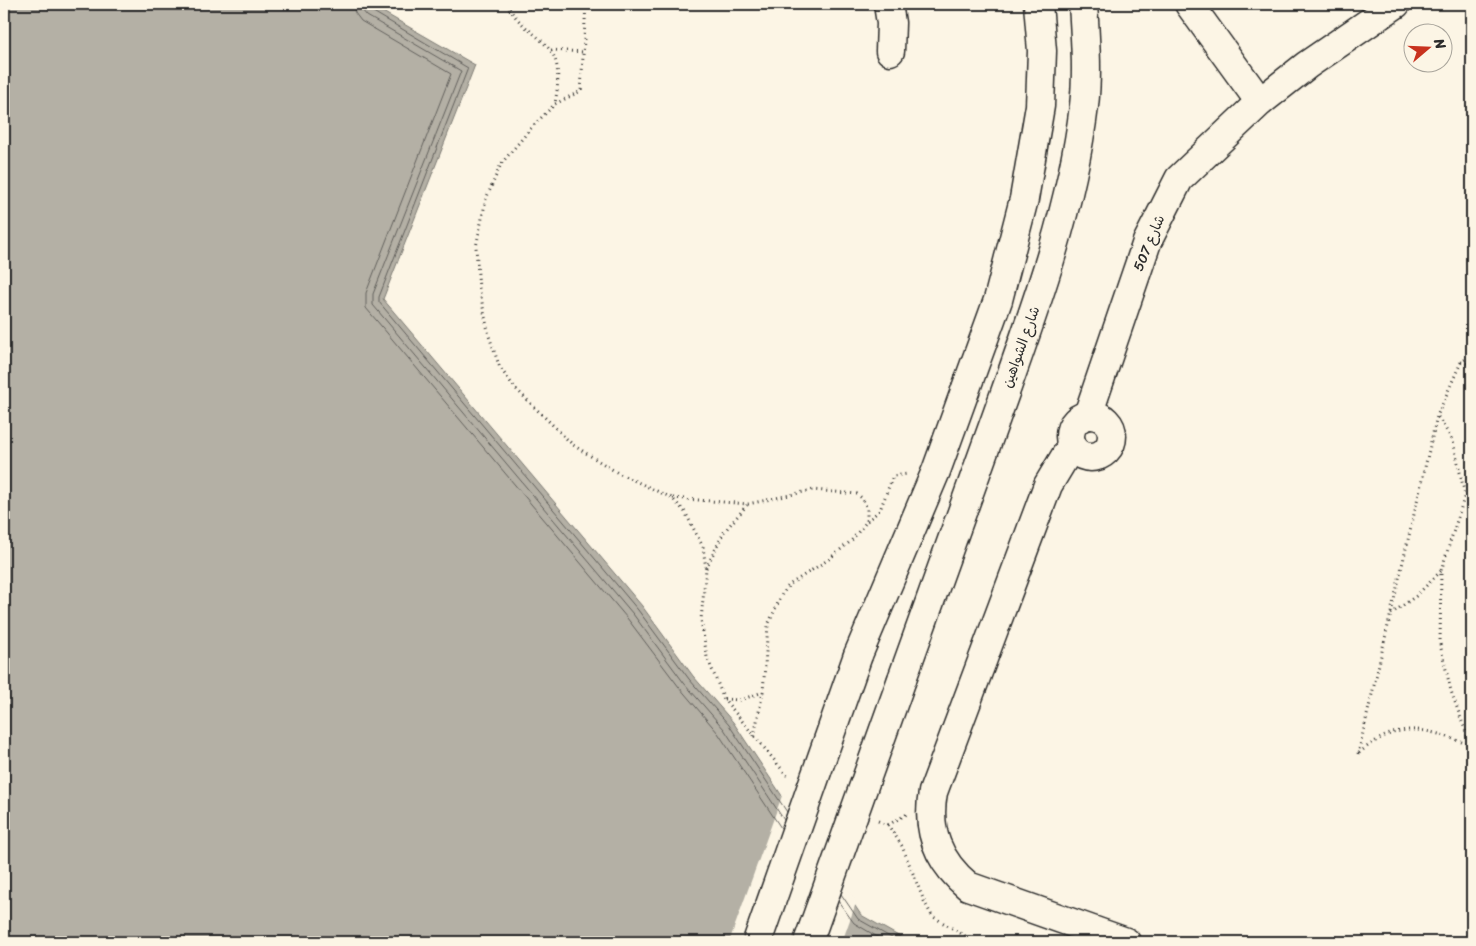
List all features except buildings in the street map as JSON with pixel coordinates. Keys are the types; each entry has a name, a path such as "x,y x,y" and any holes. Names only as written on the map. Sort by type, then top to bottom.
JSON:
{"street":[{"path":"888,4 891,23 890,51"},
{"path":"757,942 858,655 936,471 998,300 1024,200 1040,106 1042,52 1038,4"},
{"name":"شارع الشواهين","path":"808,942 1035,308 1060,230 1076,163 1084,104 1086,49 1084,4"},
{"path":"1189,4 1260,102"},
{"name":"شارع 507","path":"1088,415 1147,242 1179,179 1260,102 1307,66 1396,4"},
{"path":"1088,415 1101,417 1110,426 1112,439 1106,451 1094,457 1081,454 1072,445 1070,432 1076,420 1088,415"},
{"path":"1072,445 1048,485 933,792 930,810 932,834 940,856 954,874 968,886 1126,942"}],"path":[{"path":"507,4 523,27 551,50 558,74 555,104"},
{"path":"586,4 581,91 555,104 532,127 502,164 486,199 476,247 479,288 489,336 500,368 515,388 573,445 618,474 672,498 748,504 813,490 857,494 863,499 867,509 867,521"},
{"path":"551,50 583,52"},
{"path":"1470,745 1440,733 1416,729 1376,739 1358,754 1437,416 1461,362 1472,355"},
{"path":"1461,362 1472,365"},
{"path":"1437,416 1453,441 1465,495"},
{"path":"754,736 763,692 768,625 782,594 789,584 829,559 851,541 867,521 880,510 893,476 936,471"},
{"path":"1472,485 1465,495 1442,571 1440,644 1451,691 1472,749"},
{"path":"672,498 696,529 703,547 706,569 701,620 707,657 724,700 786,776"},
{"path":"706,569 724,532 748,504"},
{"path":"1391,614 1416,596 1442,571"},
{"path":"724,700 740,700 763,692"},
{"path":"888,826 910,863 924,901 932,916 975,942"}],"water":[{"path":"4,4 369,4 475,65 383,299 642,606 693,676 733,722 861,915 909,942 4,942"}],"pier":[{"path":"783,793 856,903 842,942 729,942"}]}
